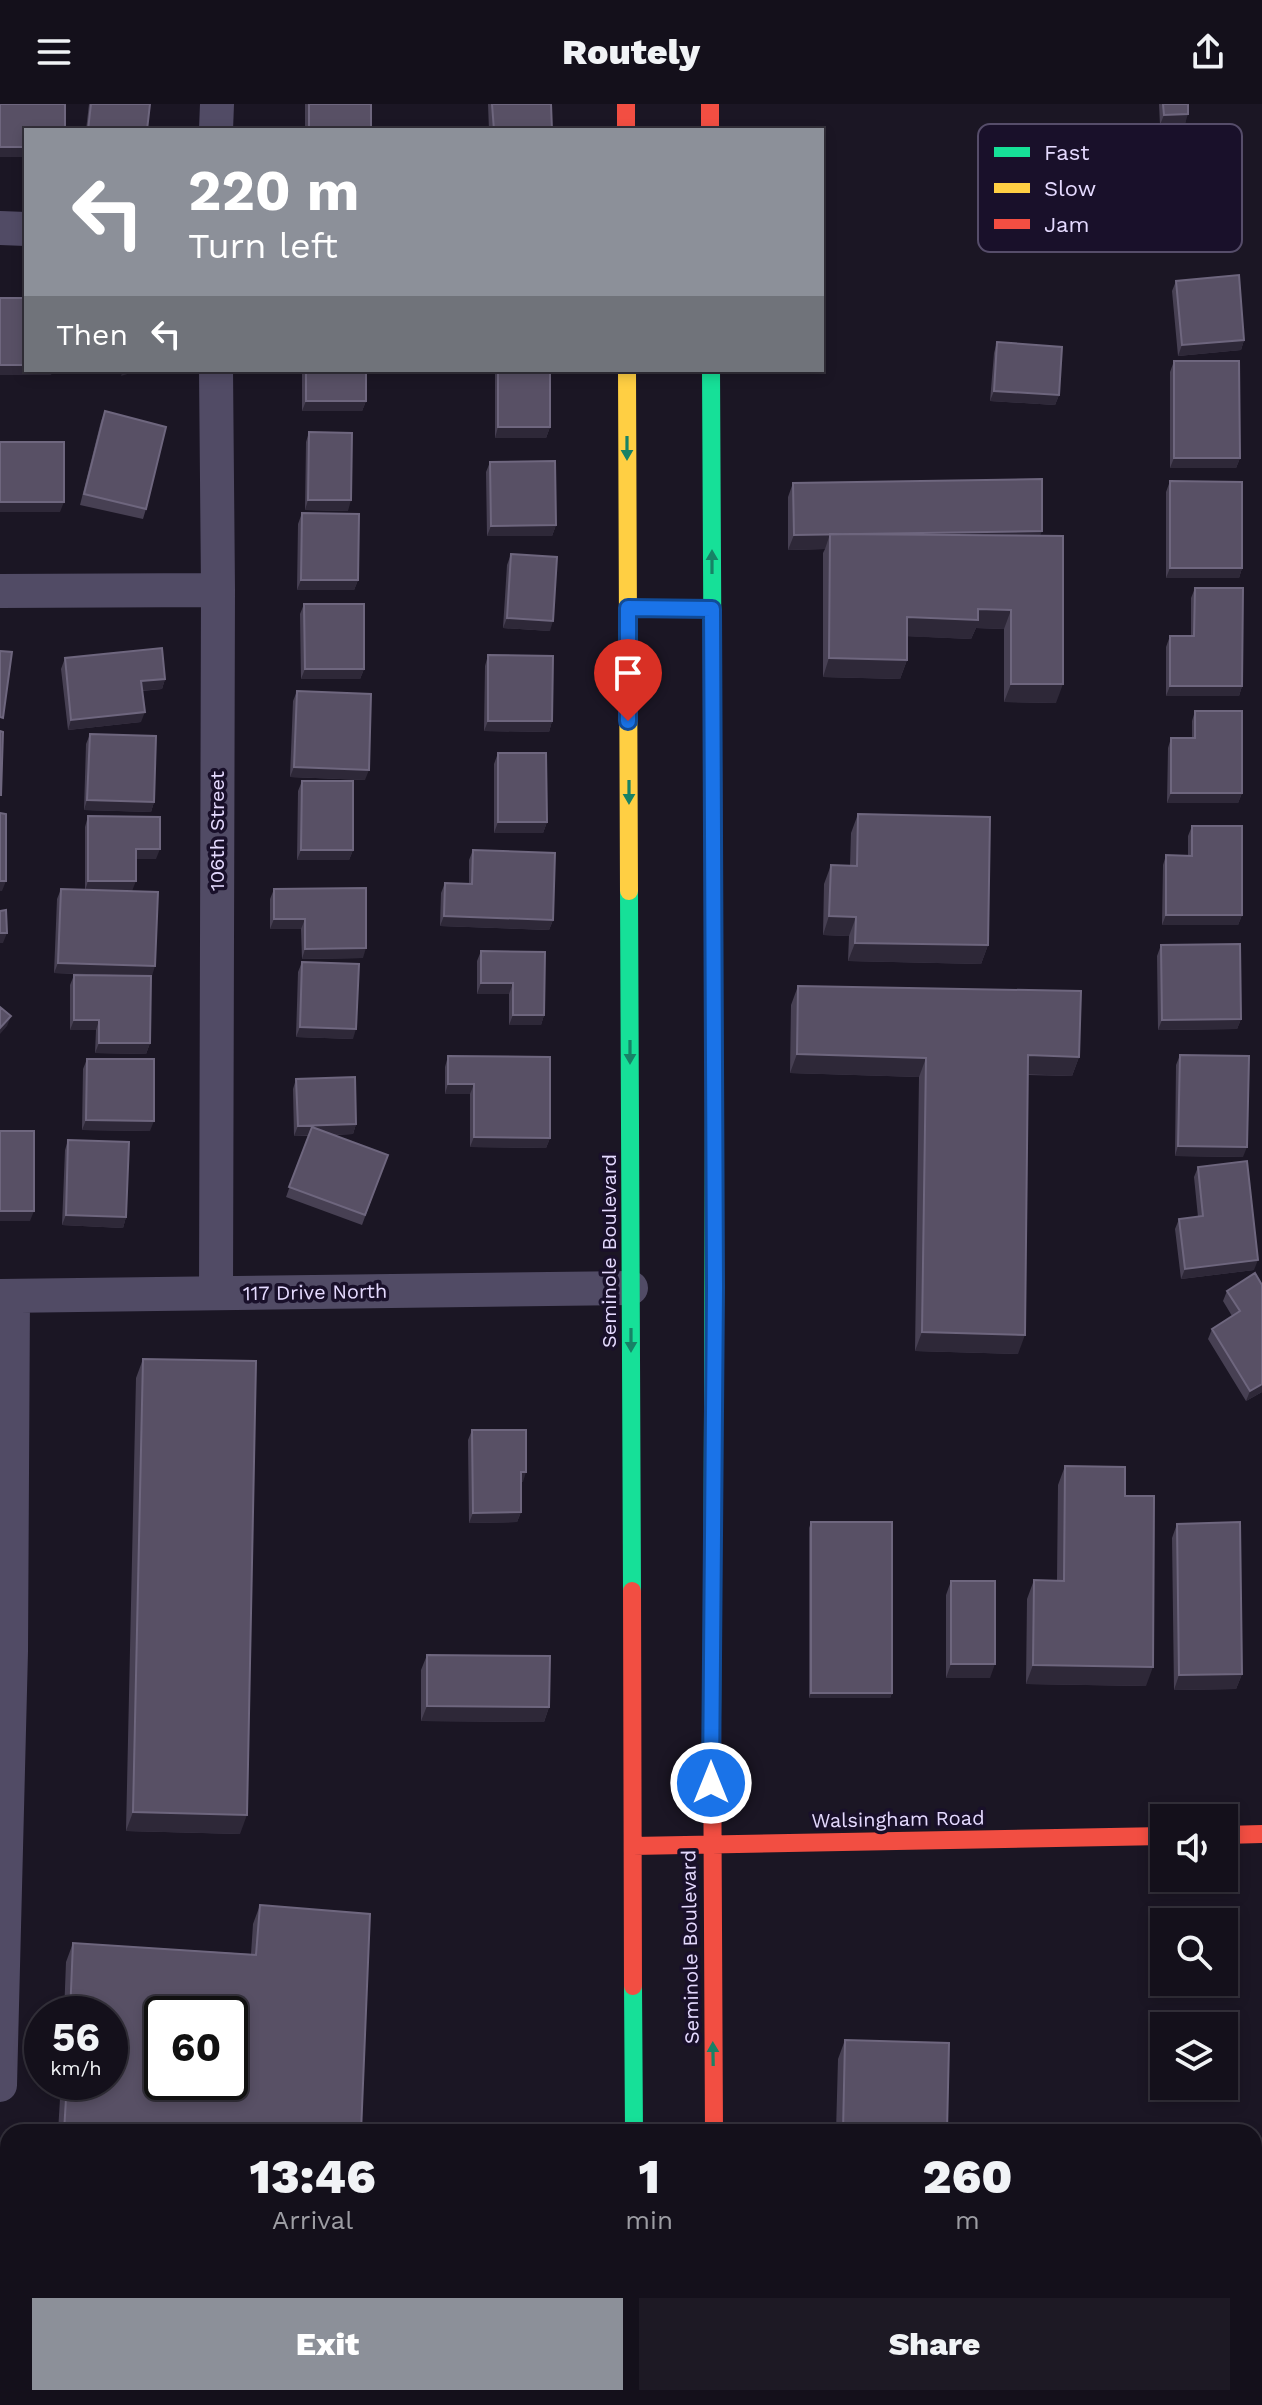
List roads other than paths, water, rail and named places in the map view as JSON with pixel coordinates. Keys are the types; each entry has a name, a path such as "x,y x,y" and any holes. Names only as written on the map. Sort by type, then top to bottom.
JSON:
{"main road":[{"path":"626,104 626,128"},
{"path":"710,104 710,128"},
{"name":"Seminole Boulevard","path":"627,372 634,2124"},
{"name":"Seminole Boulevard","path":"711,372 715,1301 711,1844 714,2124"},
{"path":"628,608 712,609"},
{"path":"1238,1835 1262,1834"},
{"name":"Walsingham Road","path":"633,1846 1150,1836"}],"street":[{"path":"216,128 217,104"},
{"path":"0,228 24,229"},
{"name":"106th Street","path":"216,372 216,1293"},
{"path":"0,591 218,590"},
{"name":"117 Drive North","path":"6,1296 631,1288"},
{"path":"0,2085 6,1651 6,1296"},
{"path":"0,2279 0,2405"}]}
